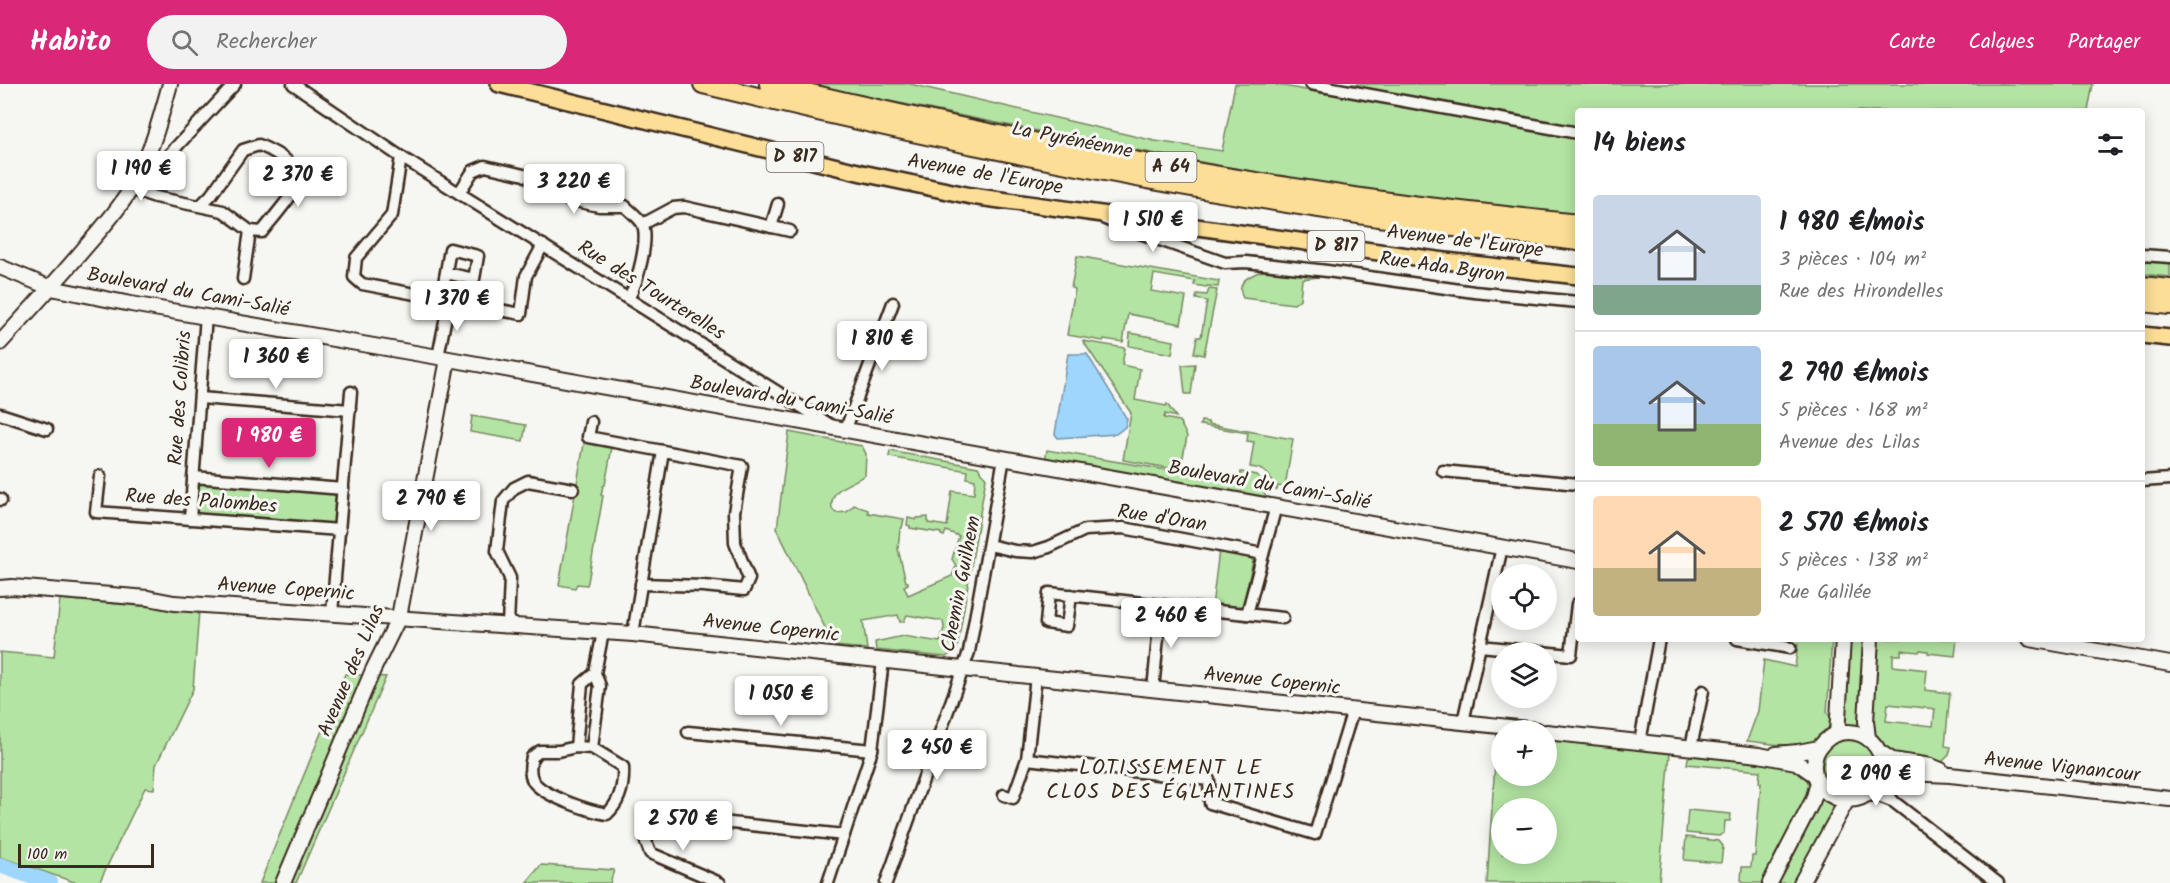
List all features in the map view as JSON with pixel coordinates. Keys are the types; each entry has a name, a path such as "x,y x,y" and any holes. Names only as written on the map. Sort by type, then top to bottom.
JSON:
{"highway":[{"name":"La Pyrénéenne","path":"703,84 869,124 1142,178 1407,221 1575,241"},
{"name":"La Pyrénéenne","path":"769,84 870,108 1147,164 1410,205 1575,224"},
{"path":"2145,286 2170,289"},
{"path":"2145,302 2170,305"}],"main road":[{"name":"Avenue de l'Europe","path":"500,84 922,187 982,198 1437,260 1575,276"},
{"path":"2145,335 2170,338"}],"street":[{"path":"0,343 110,219 131,189 138,177 160,118 170,84"},
{"path":"138,177 149,176 235,84"},
{"name":"Rue des Tourterelles","path":"293,84 401,157 842,430"},
{"path":"1311,84 1575,132"},
{"path":"131,189 155,197 224,211 250,231 262,232 296,187 296,175 286,159 259,145 243,150 211,195 200,206"},
{"path":"401,157 392,215 357,258 354,277 362,284 521,314 526,276 543,246"},
{"path":"459,193 473,171 486,166 525,175 566,199 599,206 625,206 643,224 645,237 633,291 628,297"},
{"path":"211,195 214,209"},
{"path":"771,227 778,204"},
{"path":"643,224 673,208 684,207 790,231"},
{"name":"Rue Ada Byron","path":"1094,214 1134,231 1225,263 1246,262 1474,292 1575,302"},
{"path":"243,279 250,231"},
{"path":"2145,255 2170,257"},
{"name":"Boulevard du Cami-Salié","path":"0,267 51,288 131,304 1575,560"},
{"path":"443,358 446,273"},
{"path":"842,430 893,303"},
{"name":"Rue des Colibris","path":"190,519 206,316"},
{"name":"Avenue des Lilas","path":"283,883 373,670 399,617 443,358"},
{"path":"332,613 351,392"},
{"path":"200,398 350,410"},
{"path":"0,414 47,429"},
{"path":"591,422 588,437 742,466 734,512 735,543 749,579 744,590 703,585 641,584"},
{"path":"633,634 663,451"},
{"name":"Chemin Guilhem","path":"886,883 969,652 1004,458"},
{"path":"1443,471 1575,484"},
{"name":"Rue des Palombes","path":"100,476 96,512 340,530"},
{"path":"193,477 343,489"},
{"path":"2145,481 2170,479"},
{"path":"508,625 510,578 497,551 503,501 514,488 528,481 573,489"},
{"path":"1247,614 1276,506"},
{"name":"Rue d'Oran","path":"989,544 1015,551 1034,552 1085,530 1123,528 1263,554"},
{"path":"1463,722 1502,547"},
{"name":"Avenue Copernic","path":"0,588 148,598 174,603 633,634 1491,725"},
{"path":"1071,595 1283,618"},
{"path":"1153,690 1161,605"},
{"path":"1480,646 1571,655 1575,626"},
{"path":"592,748 600,686 595,673 603,632"},
{"path":"1640,742 1658,642"},
{"path":"1755,642 1790,648"},
{"path":"1837,734 1843,642"},
{"path":"1868,738 1866,721 1872,642"},
{"path":"2047,642 2170,664"},
{"path":"828,883 872,750 883,661"},
{"path":"576,747 582,684 595,673"},
{"path":"1004,795 1013,798 1027,759 1036,676"},
{"path":"1690,747 1703,691"},
{"path":"1027,759 1209,780 1210,803 1315,834 1353,710"},
{"path":"688,732 872,750"},
{"path":"1770,883 1813,800 1817,779 1814,766 1819,748 1827,739 1847,732 1858,733 1868,738 1880,752 1882,761 1879,780 1867,795"},
{"path":"1557,733 1759,755 1796,762 1817,779 1826,792 1836,798 1847,800 1867,795 1879,796 1894,802 1998,883"},
{"path":"576,747 592,748 623,767 624,780 616,806 607,814 592,812 566,801 534,782 529,770 532,758 540,751 559,751 576,747"},
{"path":"1759,755 1798,753 1819,748"},
{"name":"Avenue Vignancour","path":"1880,752 1892,760 1931,766 1950,775"},
{"name":"Avenue Vignancour","path":"1879,780 1907,773 1950,775 2170,800"},
{"path":"1879,780 1894,802"},
{"path":"1802,883 1847,800"},
{"path":"720,883 650,853 646,842 656,815 844,835"}],"green space":[{"path":"808,84 910,84 1155,141 1222,151 1235,84 1273,84 1326,94 1328,85 1323,84 2093,84 2089,108 1575,108 1575,215 1308,181 1057,135"},
{"path":"1077,256 1219,281 1218,287 1194,285 1195,281 1154,274 1151,291 1186,297 1181,324 1128,314 1123,342 1067,335 1075,289 1071,288"},
{"path":"2145,257 2170,260 2170,277 2145,274"},
{"path":"1261,271 1318,275 1318,277 1302,279 1300,299 1294,304 1243,298 1241,288 1244,280"},
{"path":"1209,289 1217,290 1204,355 1194,353 1197,337 1201,337 1207,301 1196,299 1197,294 1207,295"},
{"path":"1130,333 1174,341 1172,354 1129,346"},
{"path":"1083,341 1125,348 1122,365 1140,369 1135,400 1166,406 1167,404 1176,417 1165,414 1164,418 1179,421 1187,436 1181,467 1240,478 1241,472 1256,475 1262,480 1265,497 1257,496 1256,499 1045,462 1047,450 1180,472 1180,470 1123,460 1131,413"},
{"path":"1195,364 1191,394 1185,394 1182,365"},
{"path":"472,416 526,425 523,441 470,432"},
{"path":"1201,421 1293,439 1285,487 1278,486 1277,490 1273,489 1273,484 1266,473 1250,467 1254,442 1247,441 1248,433 1200,425"},
{"path":"789,432 862,446 866,454 865,475 837,491 832,502 832,509 836,513 847,512 854,505 868,510 868,513 904,519 900,529 898,549 906,582 908,582 904,586 908,595 952,576 956,566 952,559 959,536 946,531 944,536 941,533 910,528 907,525 908,518 916,520 928,517 928,523 947,526 952,491 974,494 975,480 967,478 968,471 889,457 890,451 978,467 986,478 957,649 946,657 876,650 875,642 903,636 940,642 944,628 943,621 907,615 904,621 900,622 898,615 863,621 867,649 834,646 777,529"},
{"path":"585,438 613,442 601,495 603,496 588,582 587,585 577,584 575,588 559,585"},
{"path":"197,478 337,488 334,529 193,519"},
{"path":"1219,550 1249,556 1253,561 1243,606 1240,608 1212,607"},
{"path":"60,599 199,611 193,689 156,765 154,789 145,788 99,883 77,883 0,857 0,652 54,657"},
{"path":"1782,642 1832,642 1827,713 1832,718 1827,731 1819,739 1797,745 1747,741 1758,711 1764,660 1795,667 1798,644"},
{"path":"1848,642 1867,642 1861,723 1851,728 1843,724"},
{"path":"1878,642 1957,642 1955,656 1920,650 1919,652 1901,650 1901,655 1893,655 1893,666 1927,670 1925,690 1950,693 1945,746 1951,747 1949,755 1941,763 1896,758 1888,755 1872,729","holes":["1888,704 1935,709 1933,726 1886,721"]},
{"path":"345,674 386,677 296,883 260,883"},
{"path":"1557,739 1670,753 1659,883 1487,883 1491,823 1491,864 1557,864 1557,798 1493,798 1493,786 1557,786"},
{"path":"1848,740 1858,742 1867,748 1873,757 1875,767 1873,777 1867,786 1858,792 1848,794 1838,792 1829,786 1823,777 1821,767 1823,757 1829,748 1838,742"},
{"path":"1691,756 1790,764 1807,779 1810,793 1764,883 1743,883 1741,880 1742,867 1751,867 1752,856 1755,856 1760,771 1687,764"},
{"path":"1820,799 1832,802 1836,808 1796,883 1775,883"},
{"path":"1688,810 1731,814 1730,821 1725,821 1724,833 1719,836 1686,833"},
{"path":"1686,837 1719,841 1723,846 1721,863 1684,860"},
{"path":"541,865 614,870 610,883 526,883"}],"water":[{"path":"1068,354 1087,354 1127,419 1125,427 1116,434 1058,438 1055,434"}],"waterway":[{"path":"0,865 50,883"}],"district":[{"name":"LOTISSEMENT LE CLOS DES ÉGLANTINES","path":"1171,780"}]}
